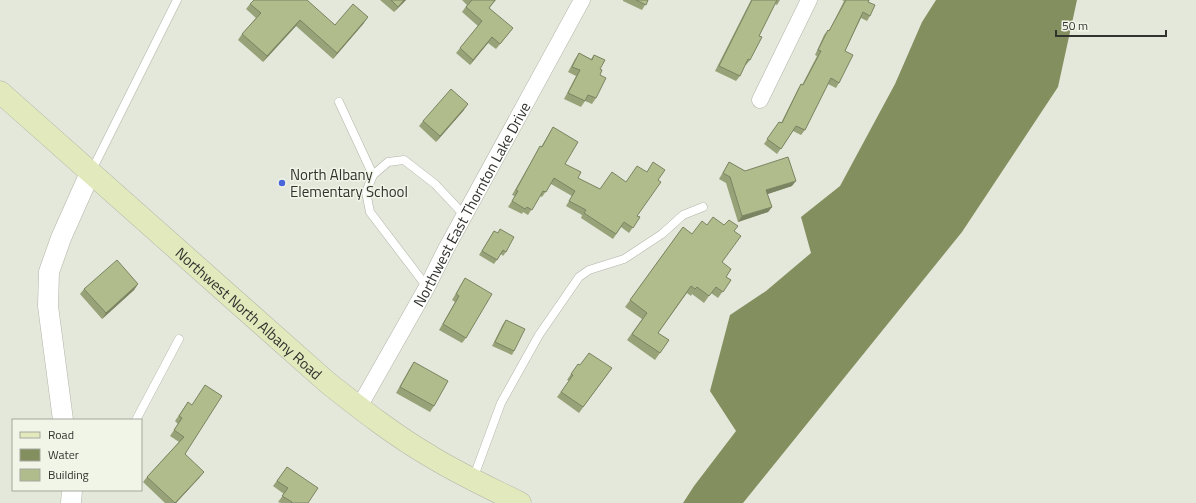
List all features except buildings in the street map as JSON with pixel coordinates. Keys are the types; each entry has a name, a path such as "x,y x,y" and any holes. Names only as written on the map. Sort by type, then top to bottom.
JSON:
{"main road":[{"name":"Northwest North Albany Road","path":"0,92 328,383 383,426 423,452 473,480 520,503"}],"street":[{"name":"Northwest East Thornton Lake Drive","path":"359,407 427,287 582,0"},
{"path":"760,100 809,0"},
{"path":"63,419 48,306 49,272 61,238 90,173"},
{"path":"72,491 72,503"}],"lane":[{"path":"90,173 109,138 177,0"},
{"path":"339,102 372,175"},
{"path":"427,287 370,212 366,192 372,175 388,162 404,160 435,184 465,216"},
{"path":"473,480 501,403 539,335 579,277 589,270 624,260 662,234 683,215 703,207"},
{"path":"137,419 179,339"}],"water":[{"path":"936,0 1077,0 1058,87 962,232 743,503 683,503 694,486 736,431 710,391 730,315 766,291 811,253 801,217 840,186 895,84 922,22"}],"place":[{"name":"North Albany Elementary School","path":"282,183"}]}
